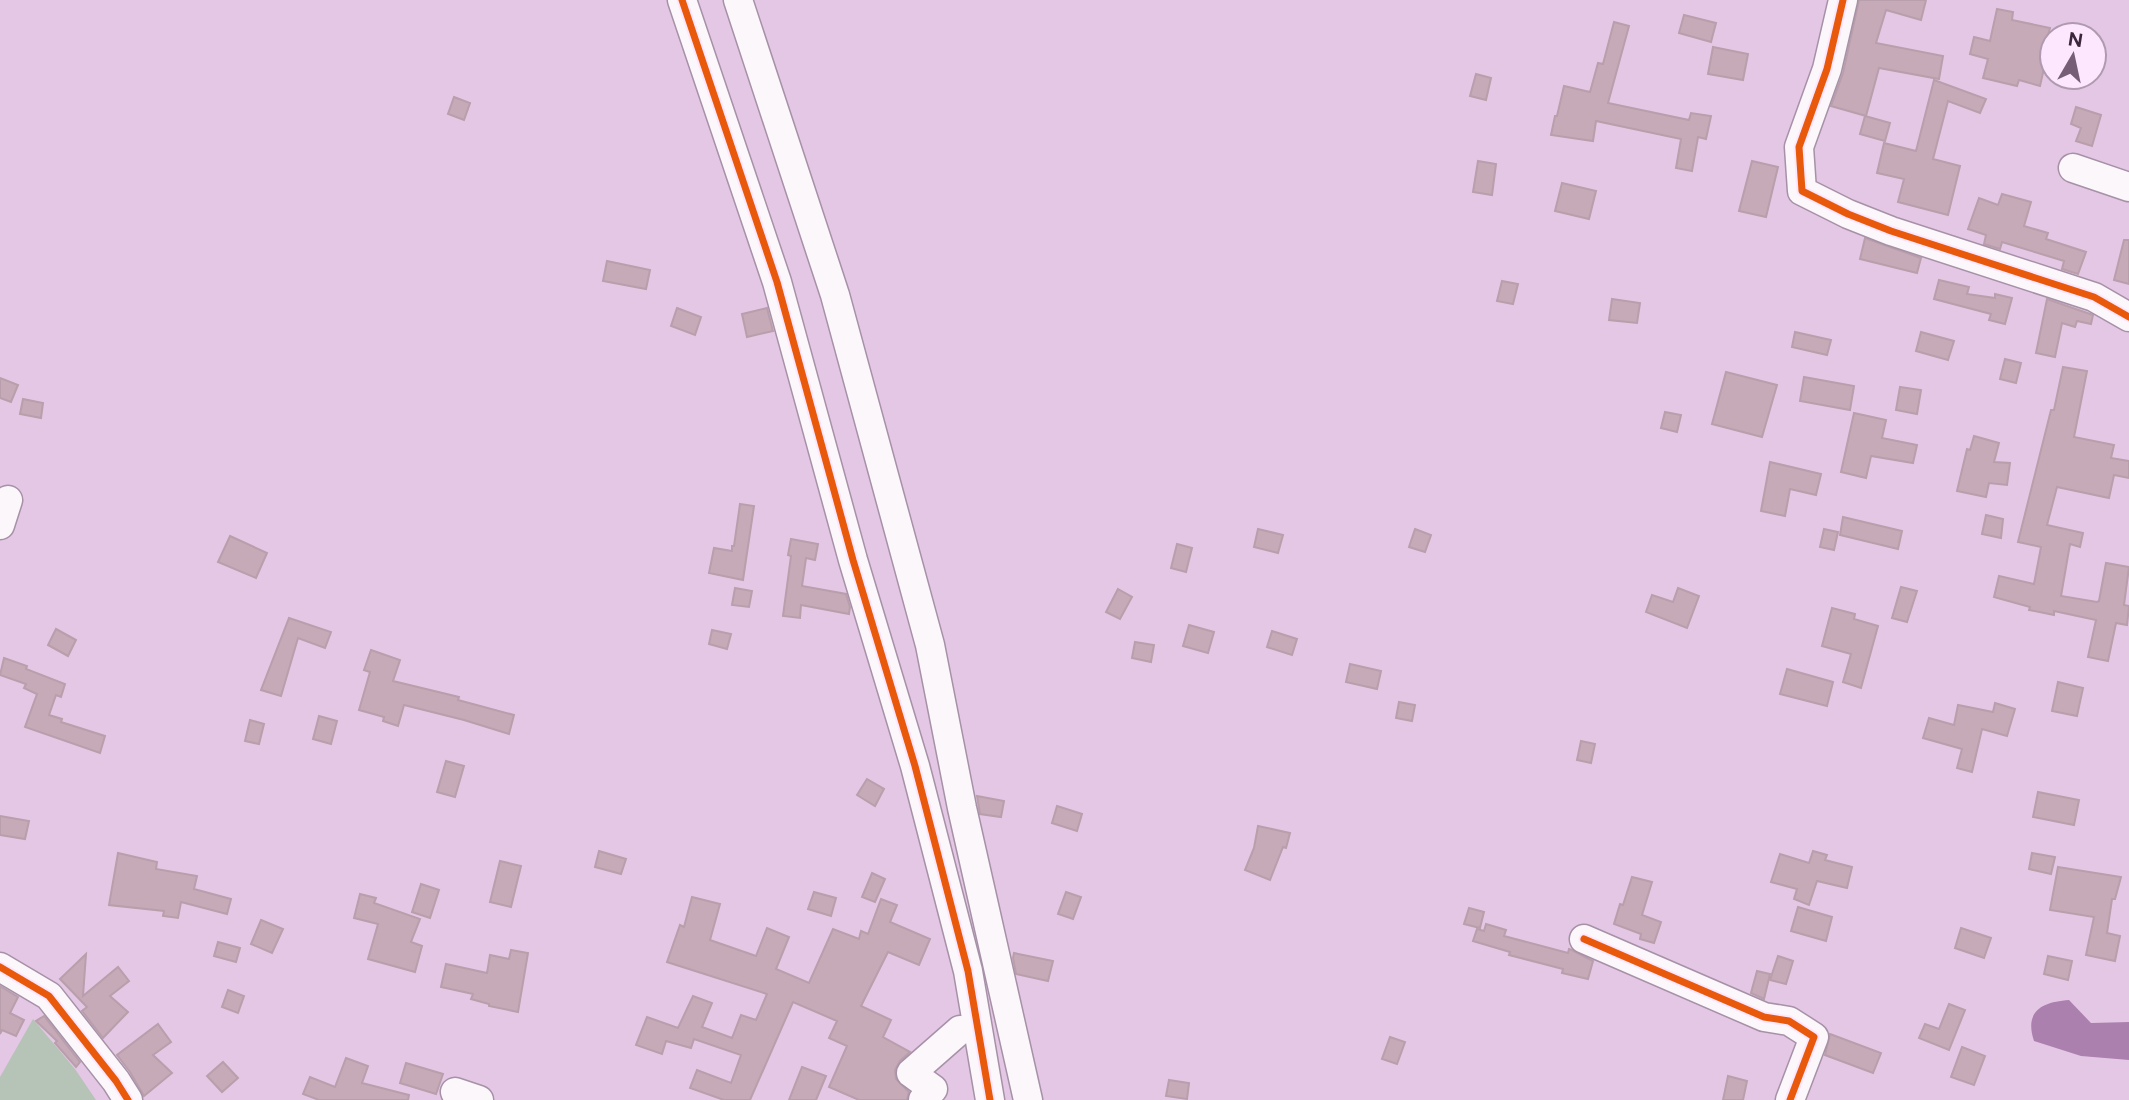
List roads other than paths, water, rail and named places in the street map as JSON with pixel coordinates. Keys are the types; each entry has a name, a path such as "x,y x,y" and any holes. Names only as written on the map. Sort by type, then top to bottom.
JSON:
{"street":[{"path":"682,0 777,282 853,560 915,766 968,971 990,1100"},
{"path":"738,0 835,295 930,645 962,808 1028,1100"},
{"path":"1843,0 1827,69 1799,147 1802,191 1848,214 1891,230 2094,298 2129,317"},
{"path":"2073,168 2129,187"},
{"path":"1584,939 1763,1017 1789,1021 1814,1037 1790,1100"},
{"path":"0,967 49,996 128,1100"},
{"path":"923,1100 933,1089 911,1073 960,1030"}]}
